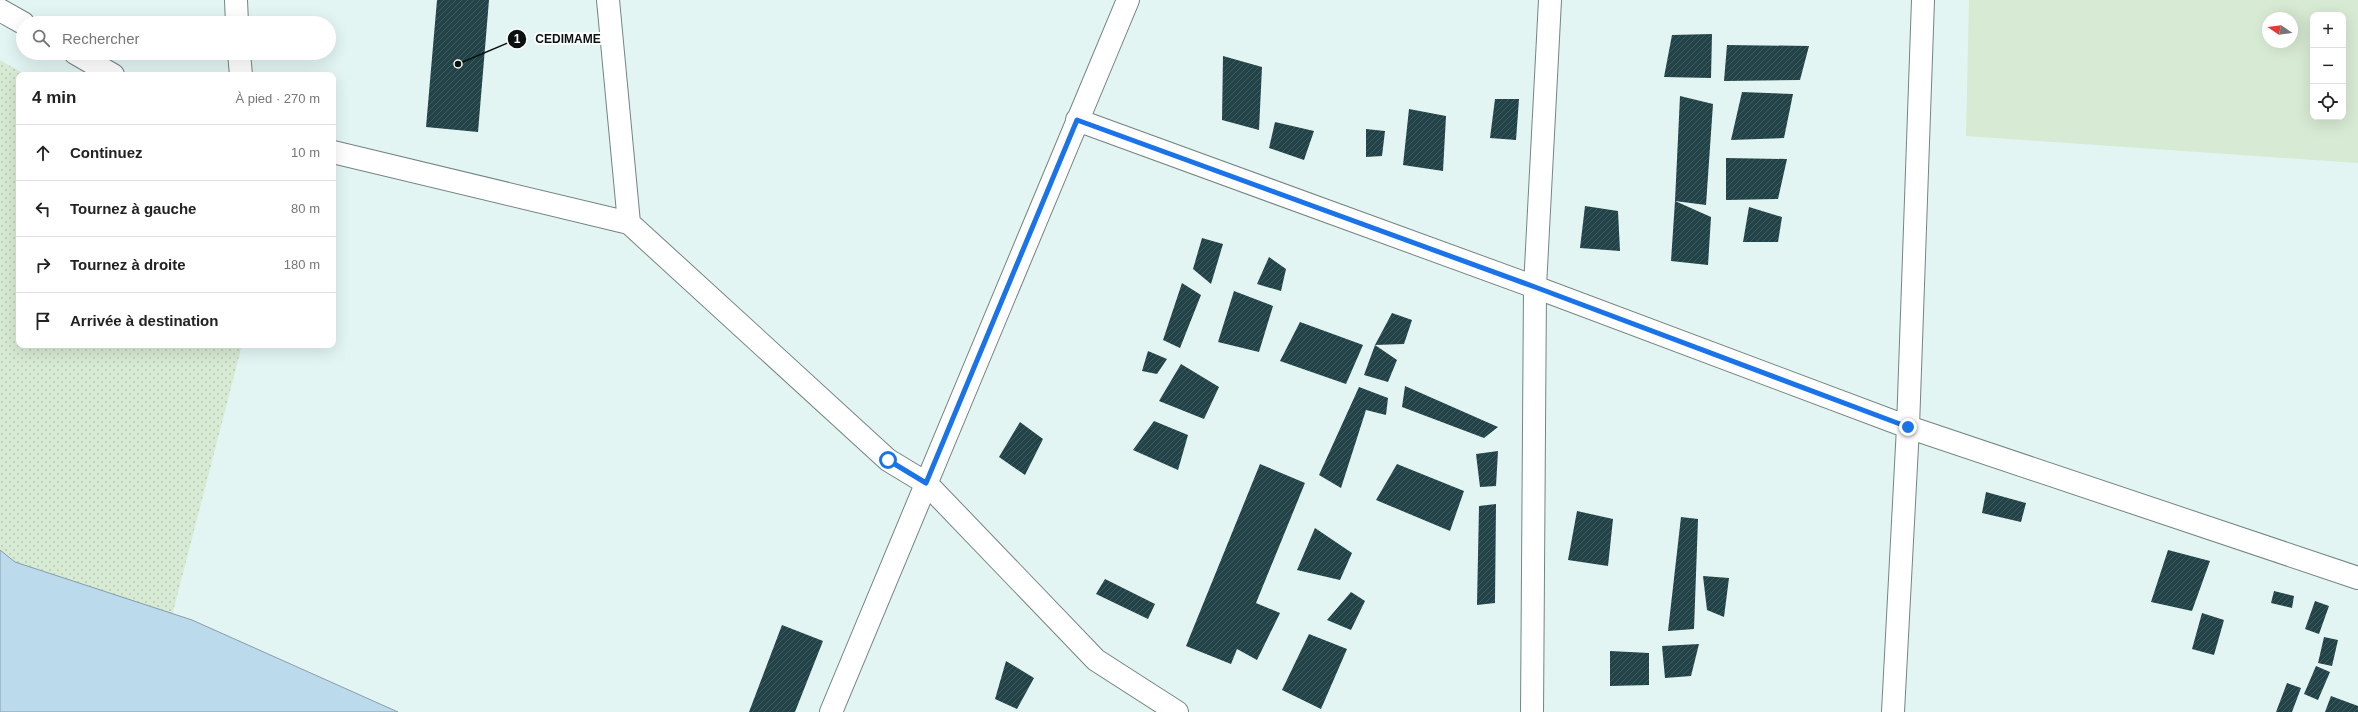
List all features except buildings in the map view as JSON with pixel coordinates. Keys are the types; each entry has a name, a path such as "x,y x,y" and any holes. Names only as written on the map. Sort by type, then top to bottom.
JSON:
{"street":[{"path":"236,0 237,16"},
{"path":"608,0 629,224"},
{"path":"830,712 1128,0"},
{"path":"1532,712 1535,287 1550,0"},
{"path":"1893,712 1908,427 1923,0"},
{"path":"0,10 16,19"},
{"path":"87,60 108,72"},
{"path":"240,60 241,72"},
{"path":"1077,120 1535,287 1908,427 2358,578"},
{"path":"336,153 629,224 888,460 926,483 1096,660 1177,712"}],"green space":[{"path":"1969,0 2358,0 2358,163 1966,136"},
{"path":"0,60 21,72 16,72 16,348 241,348 168,631 0,590"}],"water":[{"path":"0,550 15,562 192,620 398,712 0,712"}],"place":[{"name":"CEDIMAME","path":"458,64"}],"route":[{"path":"888,460 926,483 1077,120 1535,287 1908,427"}]}
